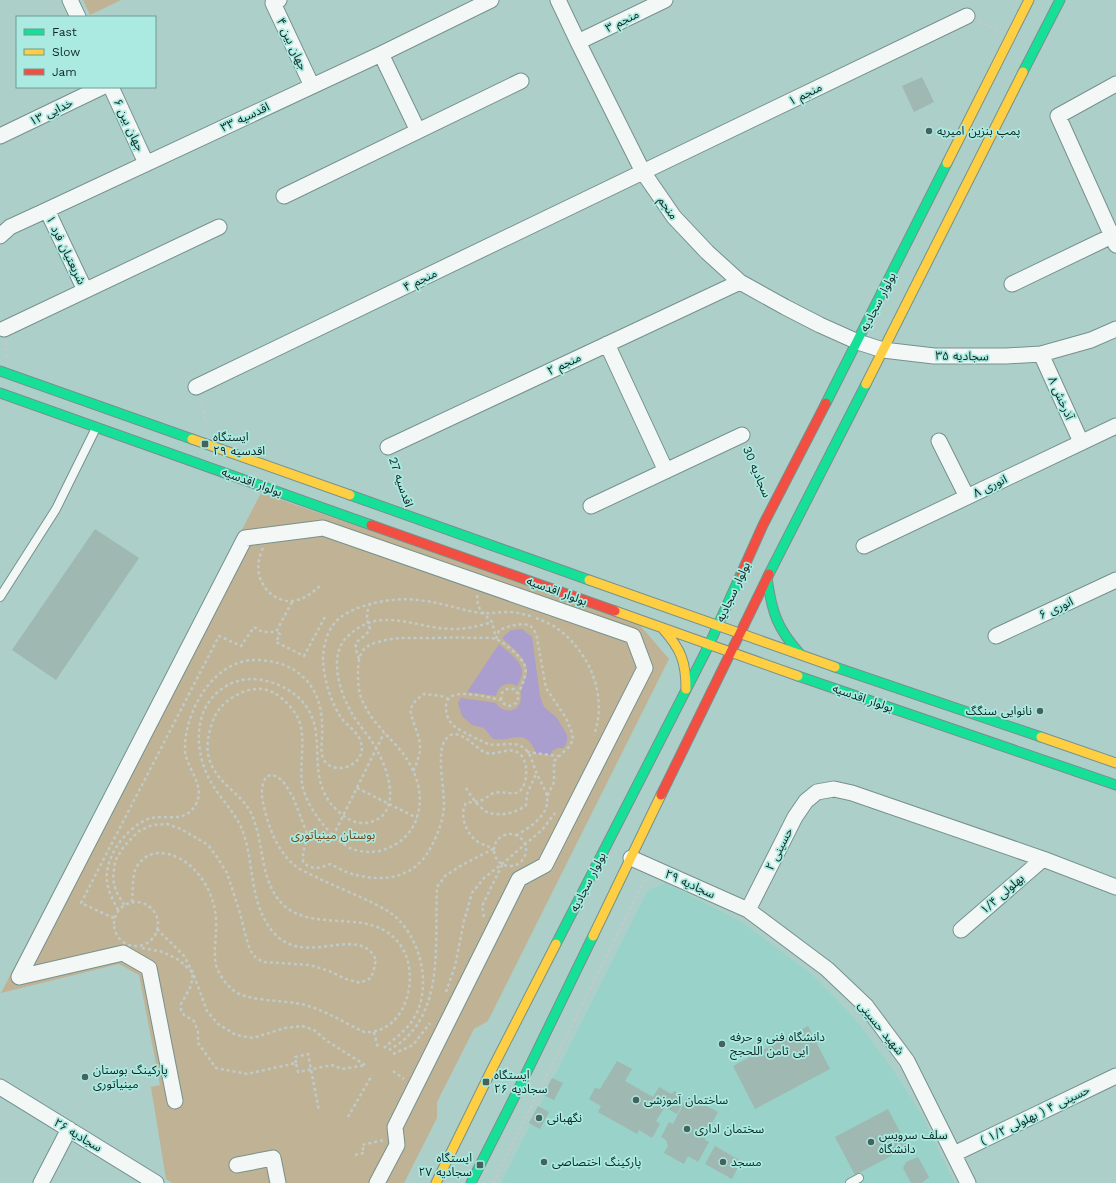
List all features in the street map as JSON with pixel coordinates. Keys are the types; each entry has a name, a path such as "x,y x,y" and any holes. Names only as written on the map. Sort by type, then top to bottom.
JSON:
{"main road":[{"name":"بولوار سجادیه","path":"436,1183 491,1070 709,645 772,508 858,342 1029,0"},
{"name":"بولوار سجادیه","path":"471,1183 631,858 739,634 1060,0"},
{"name":"بولوار اقدسیه","path":"4,372 739,634 1116,763"},
{"name":"بولوار اقدسیه","path":"0,392 731,653 1116,785"},
{"path":"767,578 775,622 787,640 800,655"},
{"path":"663,629 672,638 681,653 687,671 686,689"}],"street":[{"path":"70,0 78,16"},
{"name":"اقدسیه ۳۳","path":"0,236 10,227 381,54 491,0"},
{"name":"منجم","path":"558,0 644,172 674,217 707,252 740,282 785,308 858,342"},
{"name":"منجم ۳","path":"578,42 665,0"},
{"name":"جهان بین ۴","path":"276,1 312,86"},
{"name":"منجم ۱","path":"644,172 967,16"},
{"path":"381,54 418,131"},
{"path":"284,196 520,81"},
{"path":"1012,284 1115,239 1058,116 1116,84"},
{"name":"خدایی ۱۳","path":"0,136 100,88"},
{"name":"جهان بین ۶","path":"111,88 146,163"},
{"name":"منجم ۴","path":"196,387 644,172"},
{"name":"شریعتیان فرد ۱","path":"47,210 85,290"},
{"path":"4,329 218,227"},
{"name":"منجم ۲","path":"388,447 740,282"},
{"name":"سجادیه ۳۵","path":"858,342 883,350 934,356 1006,356 1041,354 1091,340 1116,329"},
{"path":"607,344 666,471"},
{"name":"آذرخش ۸","path":"1041,354 1081,442"},
{"name":"انوری ۸","path":"864,546 1116,426"},
{"path":"591,506 742,435"},
{"path":"940,441 967,497"},
{"path":"175,1101 149,968 123,953 19,977 245,538 323,528 633,636 645,668 545,865 518,879 395,1127 397,1145 377,1183"},
{"name":"انوری ۶","path":"996,636 1116,580"},
{"name":"حسینی ۲","path":"748,910 795,818 806,800 817,792 834,789 852,793 1043,859"},
{"name":"سجادیه ۲۹","path":"631,858 748,910"},
{"path":"1043,859 1116,887"},
{"name":"بهلولی ۱/۴","path":"961,930 1043,859"},
{"name":"شهید حسینی","path":"748,910 827,969 866,1006 907,1061 968,1183"},
{"name":"حسینی ۴ ( بهلولی ۱/۲ )","path":"954,1154 1116,1076"},
{"name":"سجادیه ۲۶","path":"0,1087 156,1183"},
{"path":"41,1183 69,1129"},
{"path":"237,1165 273,1158 278,1183"}],"lane":[{"path":"0,597 56,509 96,427"},
{"path":"850,1183 859,1178"}],"path":[{"path":"967,16 1010,36"},
{"path":"4,329 4,372"},
{"path":"196,387 213,447"},
{"name":"سجادیه 30","path":"742,435 772,508"},
{"name":"اقدسیه 27","path":"388,447 413,518"},
{"path":"279,534 269,540 262,549 258,561 258,572 262,583 270,592 280,599 292,602 310,594 320,586"},
{"path":"481,583 477,596 478,606 492,622 496,639"},
{"path":"118,910 107,882 109,859 120,842 134,826 150,818 181,817 189,812 195,805 199,788 186,760 186,737 192,714 204,689 216,676 233,665 253,659 273,660 292,668 306,680 316,693 321,708 323,722 322,752 324,760 336,768 346,768 354,764 360,756 362,746 359,737 341,717 334,704 327,682 323,660 324,644 330,629 340,617 370,604 386,601 415,599 438,603 460,610 483,613 512,612 534,617 557,628 575,644 587,662 597,684 600,707 594,736"},
{"path":"276,632 292,602"},
{"path":"359,659 356,650 356,642 367,634 370,629 367,622 367,612 370,604"},
{"path":"114,918 81,903 219,636 241,646 254,627 262,632 276,632 280,634 276,642 304,656 326,615"},
{"path":"124,905 116,891 114,879 115,861 124,846 139,831 152,825 167,824 181,829 208,845 217,857 227,873 250,950 256,958 264,962 310,965 360,983 371,978 376,959 370,951 360,946 347,944 311,948 297,947 287,943 276,935 266,922 254,892 246,841 242,828 232,810 211,782 203,765 199,746 199,726 204,710 216,694 230,684 245,679 262,679 280,685 294,693 306,706 314,721 319,779 324,793 332,807 343,816 357,823 369,823 382,817 389,804 390,788 377,749 353,716 339,684 337,669 338,653 342,641 356,627 367,622 381,619 452,629 475,627 492,622"},
{"path":"496,639 499,630 512,625 530,625 536,633 546,688 566,718 573,739 570,746 554,761 554,782 547,797 546,808 538,821 517,836"},
{"path":"132,902 135,869 142,859 153,853 167,854 180,859 193,868 204,881 214,900 216,921 214,948 216,966 223,980 234,991 252,998 309,1006 364,1032 374,1032 388,1026 406,1003 410,989 408,957 398,941 384,930 360,922 313,918 299,914 287,908 278,898 270,884 252,814 244,803 215,772 207,752 209,731 215,714 225,702 240,693 261,689 275,694 290,707 298,719 302,734 303,747 301,771 302,783 306,797 320,820 333,836 347,847 359,851 372,852 387,849 400,842 410,831 417,818 420,798 417,782 403,753 376,724 363,702 359,690 359,659 363,650 380,641 395,638 447,636 496,639 517,654 522,660 525,668 525,676 518,694 518,701 512,706 506,705 501,700 466,693 458,693 449,699 446,705 446,716 453,726 488,744 517,744 525,748 547,797"},
{"path":"501,700 502,693 507,689 514,689 518,694"},
{"path":"413,771 419,756 420,740 410,709 416,700 424,694 442,696 449,699"},
{"path":"333,836 384,733"},
{"path":"384,1048 403,1032 414,1018 421,1000 423,981 421,960 413,940 401,923 387,911 299,868 285,856 270,827 265,813 261,789 263,782 267,776 272,775 278,777 286,784 293,796 308,836 303,852 303,862 308,867 320,868 330,864 351,874 374,878 392,877 406,874 418,866 429,852 437,836 444,806 441,752 446,738 453,734 460,734 485,752 509,750 518,752 524,760 526,771 524,783 520,790 515,793 493,793 485,799 466,803 464,807 463,818 469,833 477,841 493,849"},
{"path":"527,752 559,756"},
{"path":"466,788 487,812 499,814 515,812 526,805 527,794 536,774"},
{"path":"357,788 417,818"},
{"path":"446,992 455,966 464,921 472,893 484,878 542,830 559,808"},
{"path":"505,834 517,836 522,839 525,845 526,851 524,857 515,866 502,864 497,861 494,855 493,849 495,842 505,834"},
{"path":"389,1050 397,1046 415,1029 423,1015 429,999 435,972 437,887 445,876 462,865 493,849"},
{"path":"484,920 482,906 502,864"},
{"path":"493,1183 651,867"},
{"path":"130,945 139,945 147,942 153,937 157,929 157,920 154,912 149,906 141,902 132,902 124,905 118,910 114,918 114,927 117,935 122,941 130,945 163,952 179,960 193,973"},
{"path":"157,929 184,956 193,973 207,1011 218,1024 236,1035 253,1038 285,1028 302,1026 314,1030 327,1041 366,1065 342,1069 332,1065 311,1069 298,1072 295,1057 308,1054 311,1069 320,1111"},
{"path":"193,973 191,986 181,1004 181,1010 184,1015 194,1021 198,1032 198,1043 216,1068 247,1074 296,1062"},
{"path":"393,1054 412,1045 433,1018"},
{"path":"374,1032 378,1048"},
{"path":"348,1118 372,1075"},
{"path":"355,1155 364,1153 362,1145 396,1137"}],"shaded area":[{"path":"522,629 532,637 540,696 544,707 557,718 567,735 567,741 564,748 558,748 552,751 551,755 536,753 532,745 523,737 500,740 493,739 484,728 472,725 462,716 458,703 461,698 496,703 505,710 512,710 518,707 521,701 521,690 527,669 524,661 502,638 511,630"},
{"path":"499,644 518,661 522,669 522,674 517,686 510,684 504,685 499,689 496,696 467,692"},
{"name":"دانشگاه فنی و حرفه ایی ثامن اللحجج","path":"666,883 743,923 812,975 854,1018 893,1070 922,1115 954,1183 501,1183 648,890"}],"green space":[{"path":"83,0 121,0 90,15"},
{"name":"بوستان مینیاتوری","path":"261,493 638,623 669,659 488,1021 474,1029 437,1102 437,1118 404,1183 172,1183 166,1179 151,1087 160,1085 139,975 119,964 1,993"}],"building":[{"path":"922,77 934,102 914,112 902,86"},
{"path":"95,529 139,558 56,680 12,650"},
{"path":"808,1026 830,1069 755,1109 733,1066"},
{"name":"ساختمان آموزشی","path":"617,1061 632,1069 625,1081 653,1097 659,1087 672,1094 674,1091 683,1096 680,1101 683,1103 677,1114 665,1107 656,1121 660,1124 652,1138 639,1130 637,1134 598,1112 601,1106 589,1099 595,1088 600,1089"},
{"name":"نگهبانی","path":"552,1078 563,1083 554,1100 543,1095"},
{"name":"سختمان اداری","path":"690,1097 718,1112 705,1135 705,1140 709,1142 698,1162 688,1156 684,1164 664,1153 668,1146 666,1140 661,1137 669,1122 673,1124 686,1099"},
{"name":"نگهبانی","path":"538,1106 549,1112 540,1129 529,1123"},
{"name":"سلف سرویس دانشگاه","path":"888,1109 908,1147 855,1175 835,1137"},
{"name":"مسجد","path":"715,1146 741,1161 732,1179 705,1164"},
{"path":"918,1157 929,1177 922,1183 911,1183 903,1168 906,1162"}],"traffic: fast":[{"path":"1023,72 1060,0"},
{"path":"826,403 947,163"},
{"path":"0,371 192,439"},
{"path":"769,574 866,384"},
{"path":"0,393 371,525"},
{"path":"350,495 589,580"},
{"path":"556,944 709,645 741,574"},
{"path":"767,578 771,601 777,619 786,636 800,654"},
{"path":"835,667 1041,737"},
{"path":"798,676 1116,785"},
{"path":"471,1183 593,936"}],"traffic: slow":[{"path":"947,163 1029,0"},
{"path":"866,384 1023,72"},
{"path":"192,439 350,495"},
{"path":"589,580 835,667"},
{"path":"615,611 798,676"},
{"path":"663,629 674,643 681,656 685,671 686,689"},
{"path":"1041,737 1116,763"},
{"path":"593,936 661,795"},
{"path":"436,1183 556,944"}],"traffic: jam":[{"path":"741,574 763,525 826,403"},
{"path":"371,525 615,611"},
{"path":"661,795 769,574"}],"place":[{"name":"پمپ بنزین امیریه","path":"929,131"},
{"name":"ایستگاه اقدسیه ۲۹","path":"205,444"},
{"name":"نانوایی سنگگ","path":"1040,711"},
{"name":"دانشگاه فنی و حرفه ایی ثامن اللحجج","path":"722,1044"},
{"name":"پارکینگ بوستان مینیاتوری","path":"85,1077"},
{"name":"ایستگاه سجادیه ۲۶","path":"486,1082"},
{"name":"ساختمان آموزشی","path":"636,1100"},
{"name":"نگهبانی","path":"539,1118"},
{"name":"سختمان اداری","path":"687,1129"},
{"name":"سلف سرویس دانشگاه","path":"871,1142"},
{"name":"پارکینگ اختصاصی","path":"544,1162"},
{"name":"مسجد","path":"723,1162"},
{"name":"ایستگاه سجادیه ۲۷","path":"480,1165"}]}
